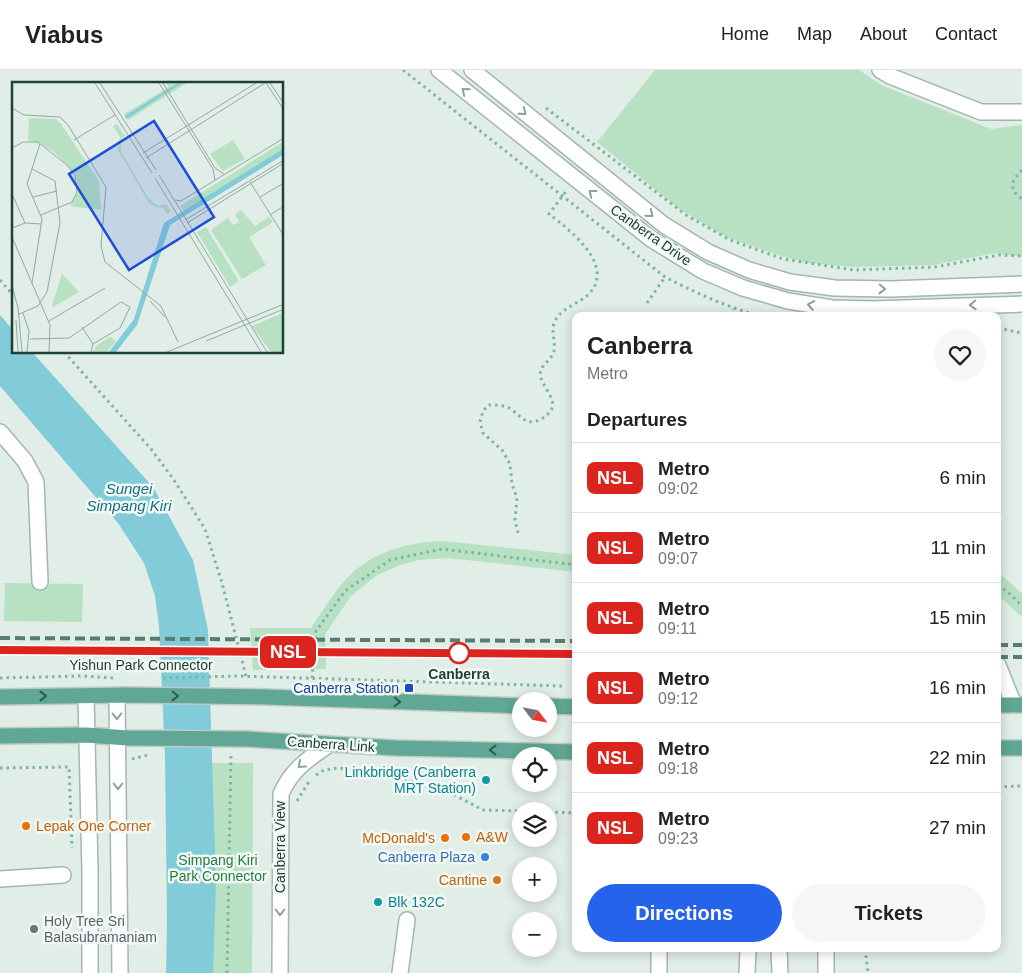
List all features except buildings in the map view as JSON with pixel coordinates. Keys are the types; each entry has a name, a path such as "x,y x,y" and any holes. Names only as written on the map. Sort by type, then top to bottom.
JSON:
{"main road":[{"path":"0,697 122,695 254,697 512,706"},
{"path":"1001,705 1018,705"},
{"path":"558,706 572,707"},
{"name":"Canberra Link","path":"0,736 86,734 123,737 247,739 396,748 572,752"},
{"path":"1001,748 1022,748"}],"street":[{"name":"Canberra Drive","path":"439,70 651,239 702,271 743,288 788,301 832,308 874,309 1022,304"},
{"name":"Canberra Drive","path":"472,70 664,225 708,252 750,270 790,282 835,288 891,289 1022,284"},
{"path":"880,70 890,76 982,112 1022,112"},
{"path":"0,432 25,461 36,482 40,582"},
{"path":"1001,671 1018,705"},
{"path":"120,973 122,695"},
{"path":"86,696 90,973"},
{"name":"Canberra View","path":"280,973 280,794 286,781 296,769 330,744"},
{"path":"0,879 63,875"},
{"path":"400,973 407,920"},
{"path":"659,952 659,973"},
{"path":"747,973 748,952"},
{"path":"779,952 780,973"},
{"path":"826,952 826,973"}],"path":[{"path":"403,70 665,277 695,293 746,312"},
{"path":"601,149 686,215 730,240 783,259 854,270 935,267 999,255 1022,256"},
{"path":"1022,170 1015,176 1012,186 1014,194 1022,199"},
{"path":"518,534 515,520 517,498 512,484 510,464 502,450 483,433 480,422 483,411 489,405 512,409 522,420 528,421 541,419 551,409 553,402 551,395 540,374 542,367 553,353 554,322 559,315 588,294 596,284 598,275 595,262 584,245 566,227 549,214 562,196"},
{"path":"647,303 665,277"},
{"path":"0,280 12,294"},
{"path":"732,312 733,308"},
{"path":"1001,328 1022,332"},
{"path":"66,354 151,449 174,480 205,529 222,583 246,676"},
{"path":"312,678 316,631 345,591 390,560 442,549 572,565"},
{"path":"1001,587 1022,606"},
{"name":"Yishun Park Connector","path":"0,678 81,676 116,678"},
{"name":"Yishun Park Connector","path":"158,679 246,676 562,686"},
{"path":"222,753 231,754 227,973"},
{"path":"130,759 151,754"},
{"path":"0,768 69,767"},
{"path":"310,779 324,770 338,768 370,771 444,790 483,810 512,811"},
{"path":"1001,787 1022,786"},
{"path":"557,812 572,813"},
{"path":"865,952 868,973"}],"green space":[{"path":"655,70 859,70 881,85 991,129 1022,125 1022,257 995,253 934,265 853,267 808,263 774,254 726,237 679,209 597,142"},
{"path":"443,541 572,555 572,572 448,558 418,560 398,566 377,575 351,596 325,634 326,669 253,670 250,628 311,628 341,585 363,564 384,553 407,545"},
{"path":"1001,575 1022,594 1022,617 1001,598"},
{"path":"5,583 83,584 82,622 4,621"},
{"name":"Simpang Kiri Park Connector","path":"185,763 253,763 252,973 183,973"}],"water":[{"name":"Sungei Simpang Kiri","path":"0,315 12,329 12,354 34,354 153,487 193,560 208,630 216,884 213,973 166,973 165,756 159,626 155,596 144,563 118,523 0,386"}],"railway":[{"path":"0,638 572,641"},
{"path":"1001,645 1022,645"},
{"path":"0,650 572,654"},
{"path":"1001,657 1022,657"}],"metro line":[{"name":"NSL","path":"0,650 572,654"}],"place":[{"name":"Canberra","path":"459,653"},
{"name":"Canberra Station","path":"409,688"},
{"name":"Linkbridge (Canberra MRT Station)","path":"486,780"},
{"name":"Lepak One Corner","path":"26,826"},
{"name":"A&W","path":"466,837"},
{"name":"McDonald's","path":"445,838"},
{"name":"Canberra Plaza","path":"485,857"},
{"name":"Cantine","path":"497,880"},
{"name":"Blk 132C","path":"378,902"},
{"name":"Holy Tree Sri Balasubramaniam","path":"34,929"}]}
